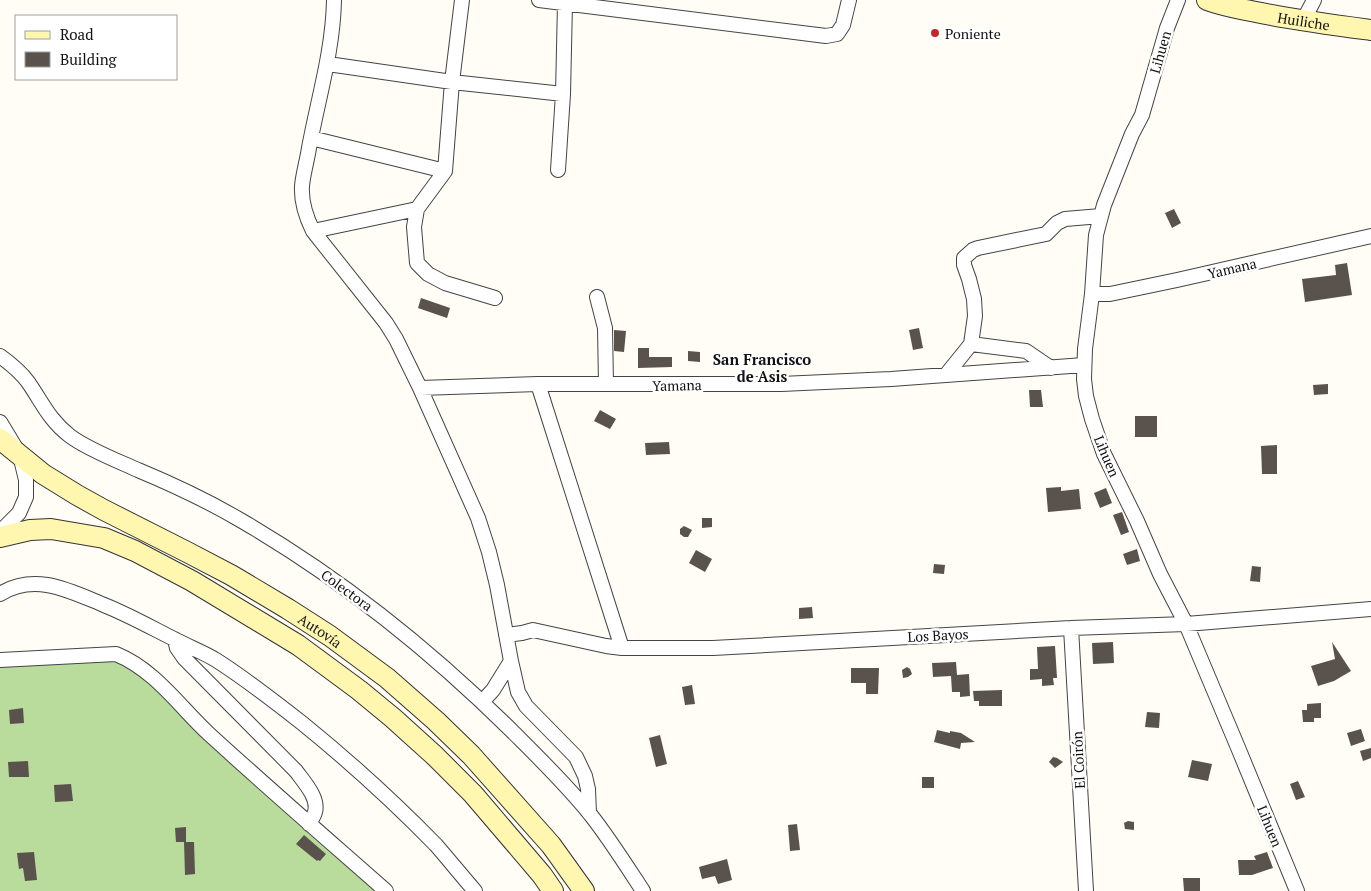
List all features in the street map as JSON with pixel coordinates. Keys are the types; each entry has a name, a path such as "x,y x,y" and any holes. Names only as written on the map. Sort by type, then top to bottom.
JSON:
{"street":[{"path":"334,0 328,64 302,187 307,219 313,231 386,322 420,388 478,518 489,552 518,692 526,706 576,757 585,776 590,813"},
{"path":"462,0 452,82 445,171 417,209 414,227 417,262 428,274 445,283 495,298"},
{"path":"539,0 590,3 826,36 837,34 843,25 849,0"},
{"name":"Lihuen","path":"1178,0 1166,28 1142,115 1132,134 1104,205 1096,235 1084,365 1086,396 1104,454 1137,521 1160,574 1186,624 1297,891"},
{"name":"Huiliche","path":"1208,0 1303,20 1371,30"},
{"path":"1303,20 1314,0"},
{"path":"558,170 563,94 565,3"},
{"path":"328,64 452,82 563,94"},
{"path":"311,138 445,171"},
{"path":"313,231 417,209"},
{"path":"946,375 971,344 975,316 970,279 964,265 964,258 973,250 1046,234 1057,223 1065,219 1101,216"},
{"name":"Yamana","path":"1092,294 1110,294 1371,236"},
{"path":"597,297 605,328 606,384"},
{"path":"971,344 1026,351 1051,368"},
{"name":"Colectora","path":"0,356 16,368 52,420 71,436 115,459 191,493 275,540 348,589 461,681 552,771 590,813 643,891"},
{"name":"Yamana","path":"420,388 538,384 781,384 1084,365"},
{"path":"538,384 622,648"},
{"path":"0,422 20,456 26,480 26,497 19,513 0,532"},
{"name":"Autovía","path":"0,439 43,474 104,510 231,575 330,636 387,678 471,755 551,845 584,891"},
{"name":"Autovía","path":"0,537 30,530 51,529 104,538 192,581 298,645 359,690 435,756 473,794 542,875 553,891"},
{"path":"0,594 28,585 41,584 60,587 112,608 215,659 288,711 345,759 436,846 475,891"},
{"name":"Los Bayos","path":"506,635 533,630 622,648 713,648 1070,628 1186,624 1371,609"},
{"name":"El Coirón","path":"1070,628 1086,891"},
{"path":"175,640 184,658 296,771 311,792 316,806 315,814 309,824"},
{"path":"0,660 116,654 125,658 147,673 175,698 206,731 386,891"},
{"path":"482,702 493,690 511,661"}],"green space":[{"path":"116,654 386,891 0,891 0,661"}],"building":[{"path":"1174,209 1181,223 1172,228 1165,213"},
{"path":"1347,263 1352,295 1305,302 1302,279 1336,275 1335,265"},
{"path":"421,298 450,308 447,318 418,308"},
{"path":"919,328 923,348 913,350 909,330"},
{"path":"614,330 626,331 624,352 614,351"},
{"path":"638,348 649,348 649,357 672,357 672,367 638,368"},
{"path":"688,351 700,352 700,362 688,361"},
{"path":"1328,384 1328,394 1314,395 1313,385"},
{"path":"1029,390 1041,390 1043,407 1030,407"},
{"path":"600,410 616,419 610,429 594,421"},
{"path":"1135,416 1157,416 1157,437 1135,437"},
{"path":"669,442 670,454 646,455 645,443"},
{"path":"1277,445 1277,474 1262,474 1261,446"},
{"path":"1061,487 1061,491 1079,489 1081,509 1048,512 1046,488"},
{"path":"1106,488 1112,503 1100,508 1094,493"},
{"path":"1122,512 1129,532 1121,535 1113,515"},
{"path":"702,518 712,518 712,527 702,528"},
{"path":"684,526 692,530 688,537 680,534 680,529"},
{"path":"1137,549 1140,561 1127,565 1123,554"},
{"path":"696,550 712,559 705,572 689,563"},
{"path":"934,564 945,565 944,574 933,573"},
{"path":"1252,566 1261,567 1260,582 1250,581"},
{"path":"812,607 813,618 799,619 799,608"},
{"path":"1113,642 1114,663 1093,664 1092,643"},
{"path":"1332,642 1351,671 1334,681 1318,686 1311,666 1335,659"},
{"path":"1055,646 1057,678 1053,678 1054,685 1042,686 1042,679 1030,680 1030,669 1038,669 1037,647"},
{"path":"956,662 957,675 969,674 970,696 960,697 960,692 952,692 951,676 933,677 932,663"},
{"path":"907,667 912,674 903,678 902,670"},
{"path":"851,668 879,668 878,694 866,694 866,683 851,683"},
{"path":"692,685 695,704 685,705 682,687"},
{"path":"1002,690 1002,706 979,706 979,701 974,701 973,691"},
{"path":"1321,703 1321,718 1314,718 1314,722 1303,722 1302,710 1307,710 1307,704"},
{"path":"23,708 24,723 10,724 9,710"},
{"path":"1147,712 1160,713 1159,728 1145,727"},
{"path":"1361,729 1365,741 1351,746 1347,733"},
{"path":"937,730 961,733 975,742 961,743 960,749 934,742"},
{"path":"660,735 667,764 656,767 649,738"},
{"path":"1371,748 1371,758 1363,761 1360,751"},
{"path":"1053,757 1063,762 1055,768 1049,762"},
{"path":"1192,760 1212,764 1208,781 1188,777"},
{"path":"28,761 29,777 9,777 8,762"},
{"path":"922,777 934,777 934,788 922,788"},
{"path":"1298,781 1305,797 1296,800 1290,784"},
{"path":"71,784 73,801 55,802 54,785"},
{"path":"1128,821 1134,822 1134,830 1125,829 1124,823"},
{"path":"797,824 800,850 790,851 788,825"},
{"path":"186,827 186,842 194,842 195,874 185,875 184,842 176,842 175,828"},
{"path":"304,835 326,854 320,861 317,861 296,844"},
{"path":"34,852 37,880 25,881 23,868 19,869 17,853"},
{"path":"1267,852 1273,868 1252,875 1239,875 1238,860 1256,860 1254,856"},
{"path":"727,859 732,880 718,884 715,876 702,879 699,867"},
{"path":"1183,878 1200,878 1200,891 1184,891"}],"place":[{"name":"Poniente","path":"935,33"}],"district":[{"name":"San Francisco de Asis","path":"762,368"}]}
